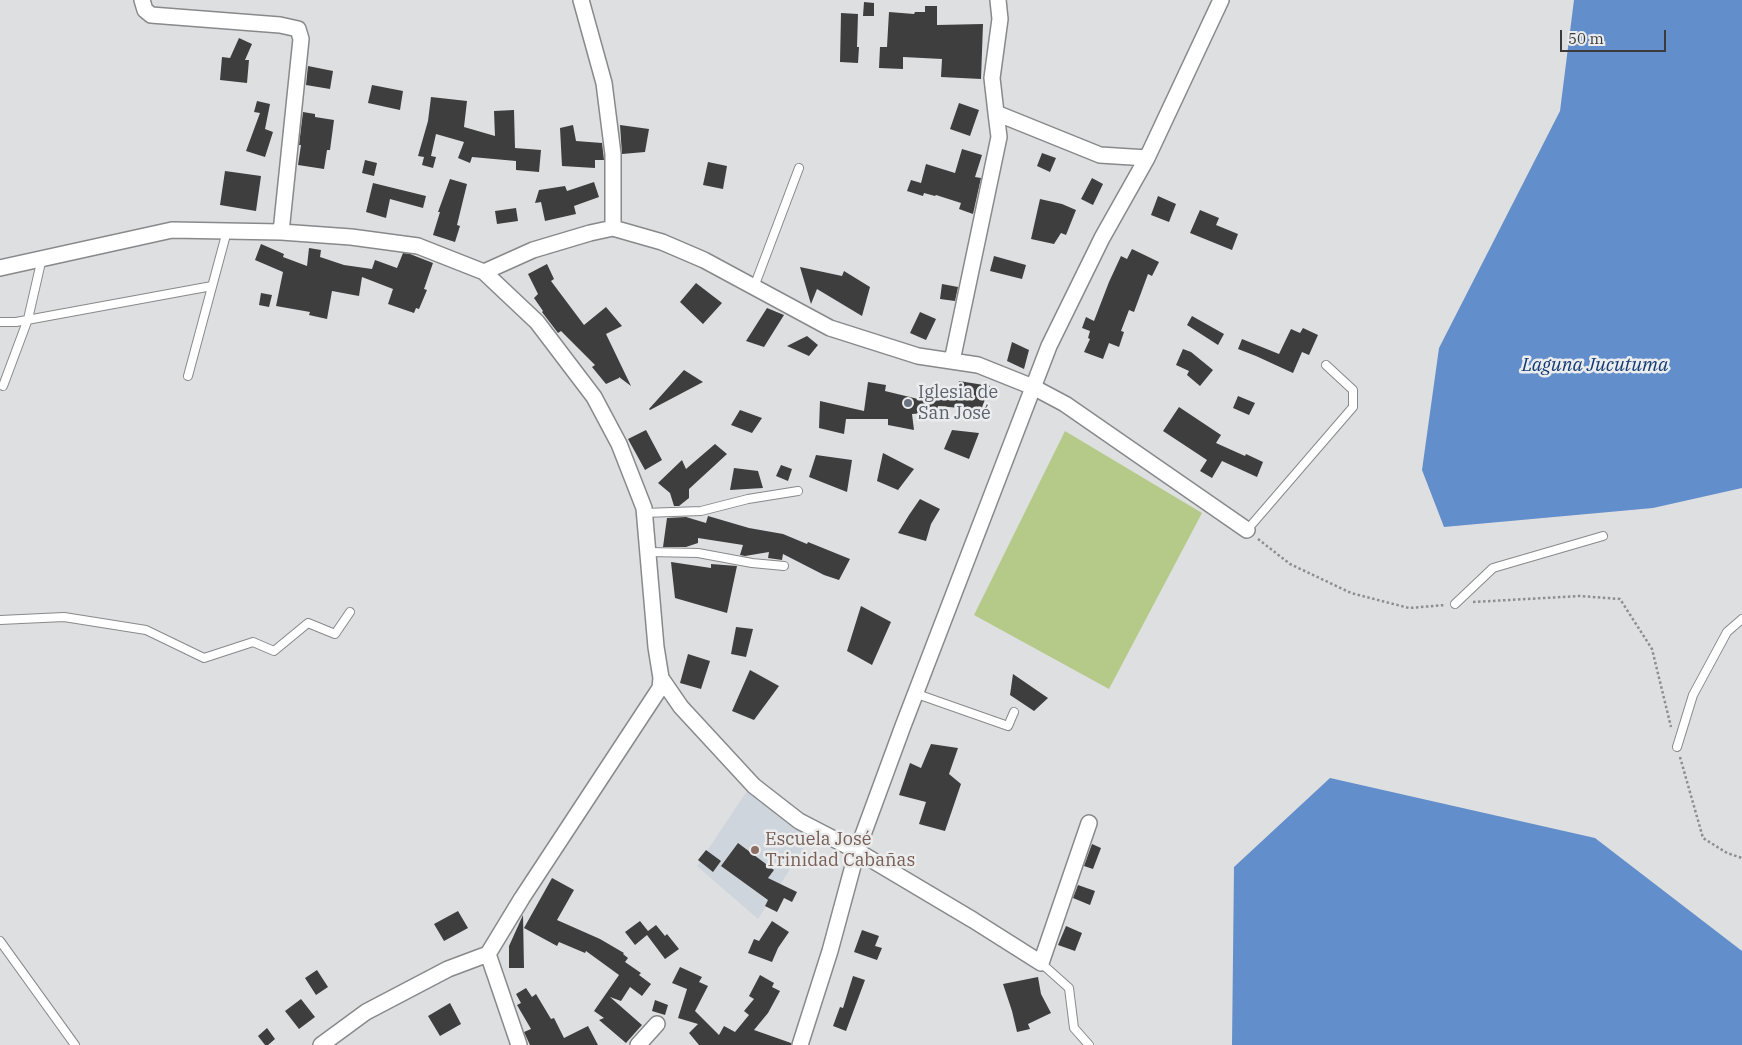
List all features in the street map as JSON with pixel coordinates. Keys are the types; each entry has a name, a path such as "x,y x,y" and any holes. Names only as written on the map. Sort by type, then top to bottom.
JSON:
{"street":[{"path":"142,0 145,10 151,15 280,25 298,29 301,39 281,232"},
{"path":"581,0 604,83 613,154 613,228"},
{"path":"952,361 999,137 992,78 1000,19 998,0"},
{"path":"814,1045 802,1038 830,951 857,851 1049,346 1102,238 1147,158 1221,0"},
{"path":"996,113 1100,155 1147,158"},
{"path":"484,272 533,250 613,228 662,242 704,260 830,328 909,353 978,365 1034,387 1065,404 1247,530"},
{"path":"0,268 172,230 281,232 351,237 418,246 484,272 536,322 594,397 619,444 644,508 656,647 662,678 660,688 522,898 488,954 448,969 366,1012 321,1045"},
{"path":"662,678 681,707 754,786 799,821 857,851 1041,963 1089,823"},
{"path":"488,954 519,1045"},
{"path":"638,1045 657,1024"}],"lane":[{"path":"754,287 798,168"},
{"path":"188,376 227,231"},
{"path":"3,386 28,320 42,258"},
{"path":"0,322 28,320 212,286"},
{"path":"1247,530 1353,407 1353,390 1326,365"},
{"path":"644,514 701,511 748,499 798,491"},
{"path":"1454,604 1493,568 1603,536"},
{"path":"648,552 698,553 752,563 784,566"},
{"path":"0,620 64,617 146,630 204,658 253,642 274,651 308,623 335,634 350,612"},
{"path":"1677,747 1693,695 1727,632 1742,619"},
{"path":"917,694 1008,726 1014,712"},
{"path":"0,941 75,1045"},
{"path":"1041,963 1069,988 1074,1028 1089,1045"}],"path":[{"path":"1247,530 1290,564 1351,593 1409,608 1580,596 1620,599 1652,649 1703,838 1727,853 1742,858"}],"shaded area":[{"name":"Escuela José Trinidad Cabañas","path":"749,788 812,835 758,919 697,866"}],"green space":[{"path":"1065,431 1202,513 1109,689 974,615"}],"water":[{"name":"Laguna Jucutuma","path":"1574,0 1742,0 1742,488 1653,508 1444,527 1422,470 1439,348 1560,111"},
{"path":"1330,778 1595,838 1742,951 1742,1045 1232,1045 1234,867"}],"building":[{"path":"864,2 874,3 874,16 863,16"},
{"path":"925,6 937,6 937,25 983,24 981,79 941,77 942,59 903,57 903,69 879,68 880,47 887,47 889,12 914,14 915,12 925,12"},
{"path":"841,13 858,14 858,63 840,62"},
{"path":"239,38 252,44 245,60 249,60 247,83 220,80 222,57 230,58"},
{"path":"308,66 333,71 330,89 306,85"},
{"path":"372,85 403,91 400,110 368,103"},
{"path":"431,97 467,101 464,127 495,136 494,111 514,110 515,148 541,150 539,172 516,170 516,161 472,157 470,163 458,158 464,142 436,134 431,156 436,157 433,168 422,165 424,157 418,156 428,121"},
{"path":"257,101 270,104 265,129 273,132 265,157 246,151 260,113 254,112"},
{"path":"959,103 979,110 970,136 950,129"},
{"path":"303,112 315,114 315,117 334,120 330,150 327,150 324,169 298,165"},
{"path":"573,125 576,141 602,143 604,160 595,160 595,168 562,166 560,128"},
{"path":"620,125 649,129 645,152 622,154"},
{"path":"962,149 982,155 975,177 981,178 973,214 959,209 961,203 936,195 924,193 923,196 907,191 911,180 921,183 926,164 955,173"},
{"path":"1042,153 1056,158 1050,172 1037,166"},
{"path":"365,160 377,163 374,176 362,173"},
{"path":"708,162 727,166 723,189 703,185"},
{"path":"225,171 261,176 256,211 220,205"},
{"path":"1092,178 1103,184 1093,205 1081,199"},
{"path":"450,179 467,184 457,225 460,226 455,242 433,235 440,212 438,212"},
{"path":"594,182 599,197 574,206 576,214 545,221 541,202 535,203 539,190 565,186 567,191"},
{"path":"373,183 426,196 423,208 390,199 386,218 366,212"},
{"path":"1158,196 1176,204 1169,222 1151,215"},
{"path":"1040,199 1062,204 1076,210 1066,235 1061,233 1054,244 1031,239"},
{"path":"516,208 518,221 497,224 495,211"},
{"path":"1200,210 1219,218 1216,225 1238,234 1232,250 1190,233"},
{"path":"261,244 284,254 283,257 307,266 309,248 321,250 320,257 344,265 372,269 375,260 397,268 403,253 433,263 424,289 427,290 419,309 416,308 414,313 388,304 393,289 362,277 359,296 332,291 327,319 309,315 310,312 276,306 283,272 255,260"},
{"path":"1132,249 1159,262 1152,276 1148,274 1134,312 1129,310 1121,331 1124,332 1119,347 1109,343 1103,359 1084,352 1090,339 1088,338 1090,331 1082,328 1086,317 1094,321 1121,256 1127,259"},
{"path":"994,256 1026,265 1022,279 990,271"},
{"path":"547,264 554,279 551,281 584,325 606,307 622,326 606,334 631,386 619,377 606,384 592,367 595,365 561,331 558,333 542,312 534,298 538,294 528,274"},
{"path":"800,267 842,276 844,271 870,287 862,316 817,289 811,304"},
{"path":"696,283 722,303 703,324 680,302"},
{"path":"942,284 958,287 955,301 940,299"},
{"path":"261,293 272,295 269,307 259,305"},
{"path":"767,308 784,315 764,347 746,341"},
{"path":"920,312 936,319 926,340 910,333"},
{"path":"1192,316 1224,334 1218,345 1187,325"},
{"path":"1303,328 1318,335 1309,355 1302,352 1293,373 1238,349 1242,339 1279,354 1291,329 1300,333"},
{"path":"807,336 818,345 809,356 787,346"},
{"path":"1012,342 1029,350 1024,369 1007,361"},
{"path":"1183,349 1191,352 1213,370 1200,386 1187,375 1189,371 1176,365"},
{"path":"684,370 703,382 650,410 649,409"},
{"path":"959,381 990,386 981,410 938,406 937,412 912,414 914,430 888,425 888,419 846,419 844,434 819,428 820,401 864,411 868,382 886,385 885,391 918,399 919,388 958,390"},
{"path":"1238,396 1255,403 1249,415 1233,408"},
{"path":"1179,407 1221,435 1216,443 1263,462 1257,477 1222,461 1212,478 1200,471 1207,460 1163,431"},
{"path":"740,410 762,418 752,433 731,425"},
{"path":"646,430 662,460 645,470 628,439"},
{"path":"952,430 979,433 969,459 944,449"},
{"path":"715,444 727,454 689,489 689,498 679,506 674,506 670,493 658,483 682,460 686,469"},
{"path":"883,453 914,469 898,490 877,481"},
{"path":"816,455 852,460 847,492 809,477"},
{"path":"781,465 792,469 788,481 776,476"},
{"path":"734,468 758,471 763,488 730,490"},
{"path":"920,499 940,509 931,524 926,541 898,533"},
{"path":"708,516 749,528 783,534 850,559 839,580 824,575 783,554 782,560 768,558 769,552 745,556 740,555 743,545 698,538 698,543 686,547 663,547 667,518 686,517 706,523"},
{"path":"671,562 711,568 711,564 737,566 727,613 675,598"},
{"path":"861,606 891,622 872,665 847,651"},
{"path":"736,627 753,629 746,657 731,654"},
{"path":"688,654 710,661 701,689 680,683"},
{"path":"750,670 779,686 754,720 732,711"},
{"path":"1013,674 1048,698 1034,711 1010,695"},
{"path":"931,744 958,748 949,774 961,784 945,831 919,824 926,802 899,795 910,763 921,768"},
{"path":"738,843 774,870 768,878 797,892 792,902 784,898 777,912 765,906 768,900 721,866"},
{"path":"1092,844 1101,848 1093,869 1084,866"},
{"path":"706,850 721,861 713,872 698,860"},
{"path":"552,878 574,890 557,920 600,939 624,953 628,958 625,962 641,973 639,975 651,984 642,996 630,987 621,1001 610,997 642,1025 626,1043 599,1020 604,1018 594,1011 619,975 586,951 585,953 559,942 557,946 524,928"},
{"path":"1078,885 1095,891 1090,905 1073,898"},
{"path":"458,911 468,928 444,941 434,924"},
{"path":"523,915 524,968 509,968 509,946"},
{"path":"640,921 648,931 656,925 665,936 667,934 679,949 665,959 647,935 635,945 625,932"},
{"path":"772,921 789,932 778,948 772,962 748,953 754,939 759,941"},
{"path":"1066,926 1082,933 1075,951 1058,945"},
{"path":"862,930 879,936 875,946 882,948 877,960 854,952"},
{"path":"680,967 702,977 699,982 708,986 695,1011 719,1035 724,1026 735,1032 749,1015 744,1011 754,999 749,996 760,975 774,983 772,987 780,991 768,1013 754,1030 791,1043 791,1045 699,1045 689,1033 698,1024 678,1018 687,989 672,983"},
{"path":"317,970 328,987 316,995 305,978"},
{"path":"853,976 865,980 846,1031 833,1026 840,1007 843,1008"},
{"path":"1038,977 1041,994 1051,1013 1028,1024 1030,1029 1017,1032 1003,984"},
{"path":"526,988 532,997 536,994 551,1019 554,1018 564,1038 588,1026 598,1045 530,1045 524,1032 531,1029 517,1005 521,1003 516,994"},
{"path":"301,999 315,1017 299,1029 285,1011"},
{"path":"655,1000 668,1005 665,1015 652,1011"},
{"path":"450,1003 461,1024 440,1036 428,1016"},
{"path":"267,1028 275,1039 268,1045 265,1045 258,1036"}],"place":[{"name":"Iglesia de San José","path":"908,403"},
{"name":"Escuela José Trinidad Cabañas","path":"755,850"}]}
